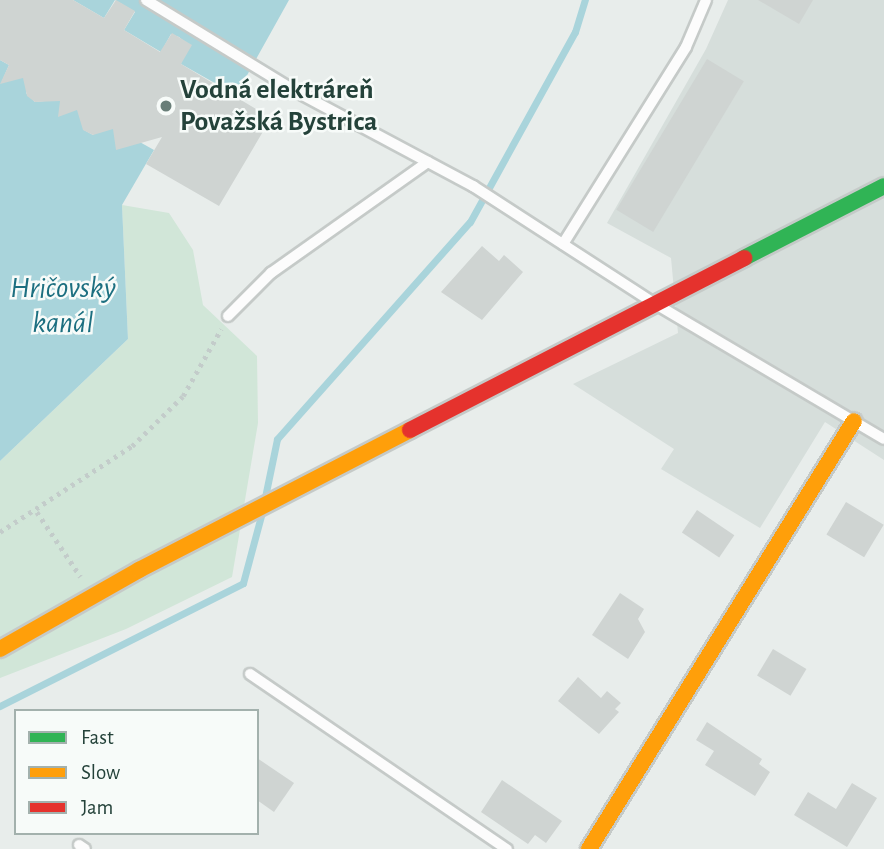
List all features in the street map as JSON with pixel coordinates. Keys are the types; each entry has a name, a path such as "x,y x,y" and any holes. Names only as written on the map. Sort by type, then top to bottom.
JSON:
{"main road":[{"path":"0,649 93,595 274,500 884,186"},
{"path":"589,849 854,421"}],"lane":[{"path":"146,0 295,91 473,186 654,303 884,439"},
{"path":"563,244 686,47 706,0"},
{"path":"228,316 271,273 428,162"},
{"path":"250,674 507,849"}],"path":[{"path":"0,532 37,512 132,446 162,418 197,375 228,316"},
{"path":"37,512 93,595"}],"shaded area":[{"path":"728,0 884,0 884,460 825,422 760,528 661,469 674,449 573,384 678,333 671,258 607,223 706,49"}],"green space":[{"path":"122,205 169,213 193,250 203,305 257,356 258,423 232,577 126,629 0,678 0,461 128,339"}],"water":[{"path":"73,0 115,0 104,18"},
{"path":"115,0 289,0 236,95 181,64 185,42 179,37 171,34 161,52 124,30 135,12"},
{"name":"Hričovský kanál","path":"0,60 9,65 2,81 15,69 33,79 26,93 35,102 66,99 60,116 72,102 90,113 84,130 93,135 105,122 123,132 118,149 129,136 154,150 122,205 128,339 0,461"}],"building":[{"name":"Vodná elektráreň Považská Bystrica","path":"0,0 73,0 104,18 116,0 135,11 124,30 160,52 172,33 192,45 181,64 271,118 219,206 146,164 162,137 116,150 113,129 93,135 83,130 77,110 58,117 60,101 35,102 27,96 23,78 0,84 9,65 0,60"},
{"path":"758,0 813,0 799,24"},
{"path":"707,59 744,81 653,232 616,210"},
{"path":"482,246 499,261 504,255 523,272 482,320 441,292"},
{"path":"846,502 884,525 864,557 826,535"},
{"path":"697,510 734,535 719,558 682,532"},
{"path":"620,593 644,609 638,619 645,632 628,659 592,635"},
{"path":"773,649 806,669 790,696 757,676"},
{"path":"578,677 601,698 607,691 621,703 615,709 619,712 599,734 558,701"},
{"path":"707,722 762,759 759,764 770,772 755,796 705,765 714,751 696,740"},
{"path":"259,759 294,783 274,812 259,801"},
{"path":"502,780 562,821 546,843 535,835 528,844 481,812"},
{"path":"852,783 877,798 847,847 794,815 808,792 836,809"}],"waterway":[{"path":"265,497 277,439 470,222 575,32 585,0"},
{"path":"0,706 243,583 261,516"}],"traffic: fast":[{"path":"744,258 884,186"}],"traffic: slow":[{"path":"589,849 854,421"},
{"path":"0,649 139,570 410,430"}],"traffic: jam":[{"path":"410,430 744,258"}],"place":[{"name":"Vodná elektráreň Považská Bystrica","path":"166,106"}]}
